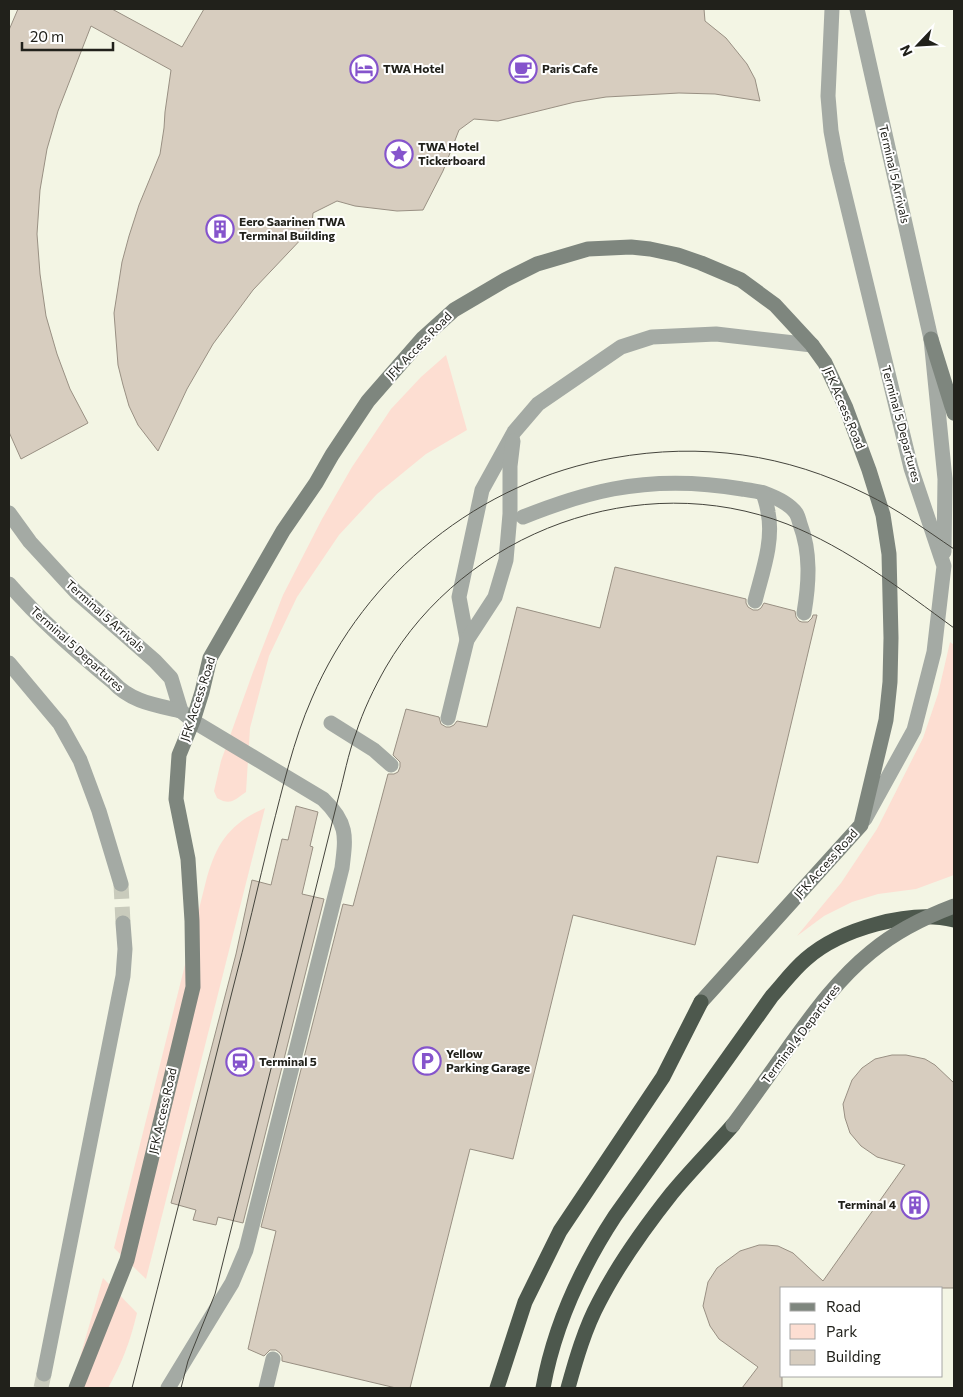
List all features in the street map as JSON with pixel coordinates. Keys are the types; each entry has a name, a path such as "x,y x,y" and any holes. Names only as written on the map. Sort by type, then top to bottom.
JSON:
{"highway":[{"path":"543,1388 552,1348 571,1296 598,1242 772,996 791,974 806,959 828,943 871,926 922,917 954,920"},
{"path":"497,1388 526,1302 560,1231 663,1077 701,1002"},
{"path":"568,1388 588,1325 615,1274 672,1193 733,1125"}],"street":[{"name":"Terminal 5 Departures","path":"832,9 828,96 836,163 911,468 944,566 934,652 914,730 861,825"},
{"name":"Terminal 5 Arrivals","path":"857,9 931,339 945,479 944,566"},
{"name":"JFK Access Road","path":"76,1388 127,1260 193,987 192,921 188,858 176,798 179,755 193,721 210,658 283,531 368,401 423,338 454,310 504,280 537,264 588,249 631,247 678,255 741,280 775,305 812,345 824,363 846,408 883,515 889,554 890,682 886,720 861,825 701,1002"},
{"path":"467,640 459,597 482,490 514,432 538,404 621,347 652,336 716,334 812,345"},
{"path":"931,339 954,413"},
{"path":"448,718 467,640 495,596 506,560 510,514 510,466 514,432"},
{"path":"523,517 578,497 642,485 702,485 763,492 783,502 796,514 804,535 808,558 808,588 804,613"},
{"path":"755,601 770,527 769,512 763,492"},
{"name":"Terminal 5 Arrivals","path":"9,513 30,542 76,592 138,645 170,678 181,711"},
{"name":"Terminal 5 Departures","path":"9,584 30,609 120,690 140,701 181,711"},
{"path":"9,663 60,724 80,760 99,811 121,884"},
{"path":"168,1388 232,1283 246,1250 342,868 345,840 340,819 333,808 323,799 193,721 181,711"},
{"path":"331,723 374,750 391,765"},
{"name":"Terminal 4 Departures","path":"733,1125 817,1009 851,969 872,950 894,935 954,906"},
{"path":"44,1374 124,976 124,923"},
{"path":"266,1388 273,1359"}],"green space":[{"path":"446,355 467,430 426,454 377,494 339,535 297,597 269,656 250,728 246,792 229,802 217,798 214,791 221,761 253,672 283,595 322,519 352,467 391,409 421,377"},
{"path":"950,642 954,645 954,875 916,889 878,894 852,902 824,916 797,936 841,883 877,829 923,738 938,694"},
{"path":"265,808 146,1279 114,1248 207,877 216,854 227,835 243,820"},
{"path":"103,1278 137,1313 121,1361 108,1388 71,1388"}],"building":[{"name":"Eero Saarinen TWA Terminal Building","path":"18,9 112,9 182,47 204,9 704,9 705,21 726,38 747,64 755,79 760,101 715,94 679,93 606,97 575,102 498,121 474,119 459,130 443,171 423,210 397,211 355,206 337,201 313,213 312,223 306,234 253,290 213,344 187,389 158,451 138,425 129,406 118,365 114,313 122,262 129,236 139,205 160,154 171,70 91,26 58,111 47,149 40,190 37,234 46,316 70,389 88,423 21,459 9,432 9,30"},
{"name":"Terminal 5","path":"615,567 746,599 748,607 753,610 758,610 764,603 795,611 796,617 802,622 808,622 813,615 817,615 758,863 717,856 695,945 573,915 513,1159 470,1149 410,1388 396,1388 282,1361 282,1356 276,1350 270,1350 264,1356 248,1349 276,1231 261,1227 343,904 353,906 388,774 398,772 400,767 400,762 393,755 406,709 439,717 441,724 446,727 454,725 457,721 487,727 517,607 600,628"},
{"path":"296,806 318,812 310,846 313,847 302,894 324,899 243,1223 218,1217 216,1225 193,1220 196,1210 171,1203 236,954 252,880 271,885 282,839 288,840"},
{"name":"Terminal 4","path":"892,1055 906,1055 925,1059 935,1065 954,1083 954,1288 780,1287 780,1377 782,1377 782,1388 742,1388 758,1367 719,1339 710,1326 703,1306 708,1282 717,1268 740,1251 759,1245 778,1246 793,1253 823,1281 905,1165 877,1157 861,1146 850,1133 845,1118 843,1104 852,1080 862,1068 875,1059"}],"tunnel":[{"path":"121,884 123,923"},
{"path":"41,1388 44,1374"}],"tram line":[{"path":"132,1388 294,747 305,714 335,653 363,611 395,574 432,540 473,511 517,488 564,470 613,458 679,451 743,455 805,469 836,480 889,506 954,549"},
{"path":"181,1388 188,1361 215,1294 353,741 365,708 386,667 420,619 461,579 509,547 561,523 616,508 673,503 731,508 787,524 810,534 853,557 954,628"}],"place":[{"name":"TWA Hotel","path":"364,69"},
{"name":"Paris Cafe","path":"523,69"},
{"name":"TWA Hotel Tickerboard","path":"399,154"},
{"name":"Eero Saarinen TWA Terminal Building","path":"220,229"},
{"name":"Yellow Parking Garage","path":"427,1061"},
{"name":"Terminal 5","path":"240,1062"},
{"name":"Terminal 4","path":"915,1205"}]}
